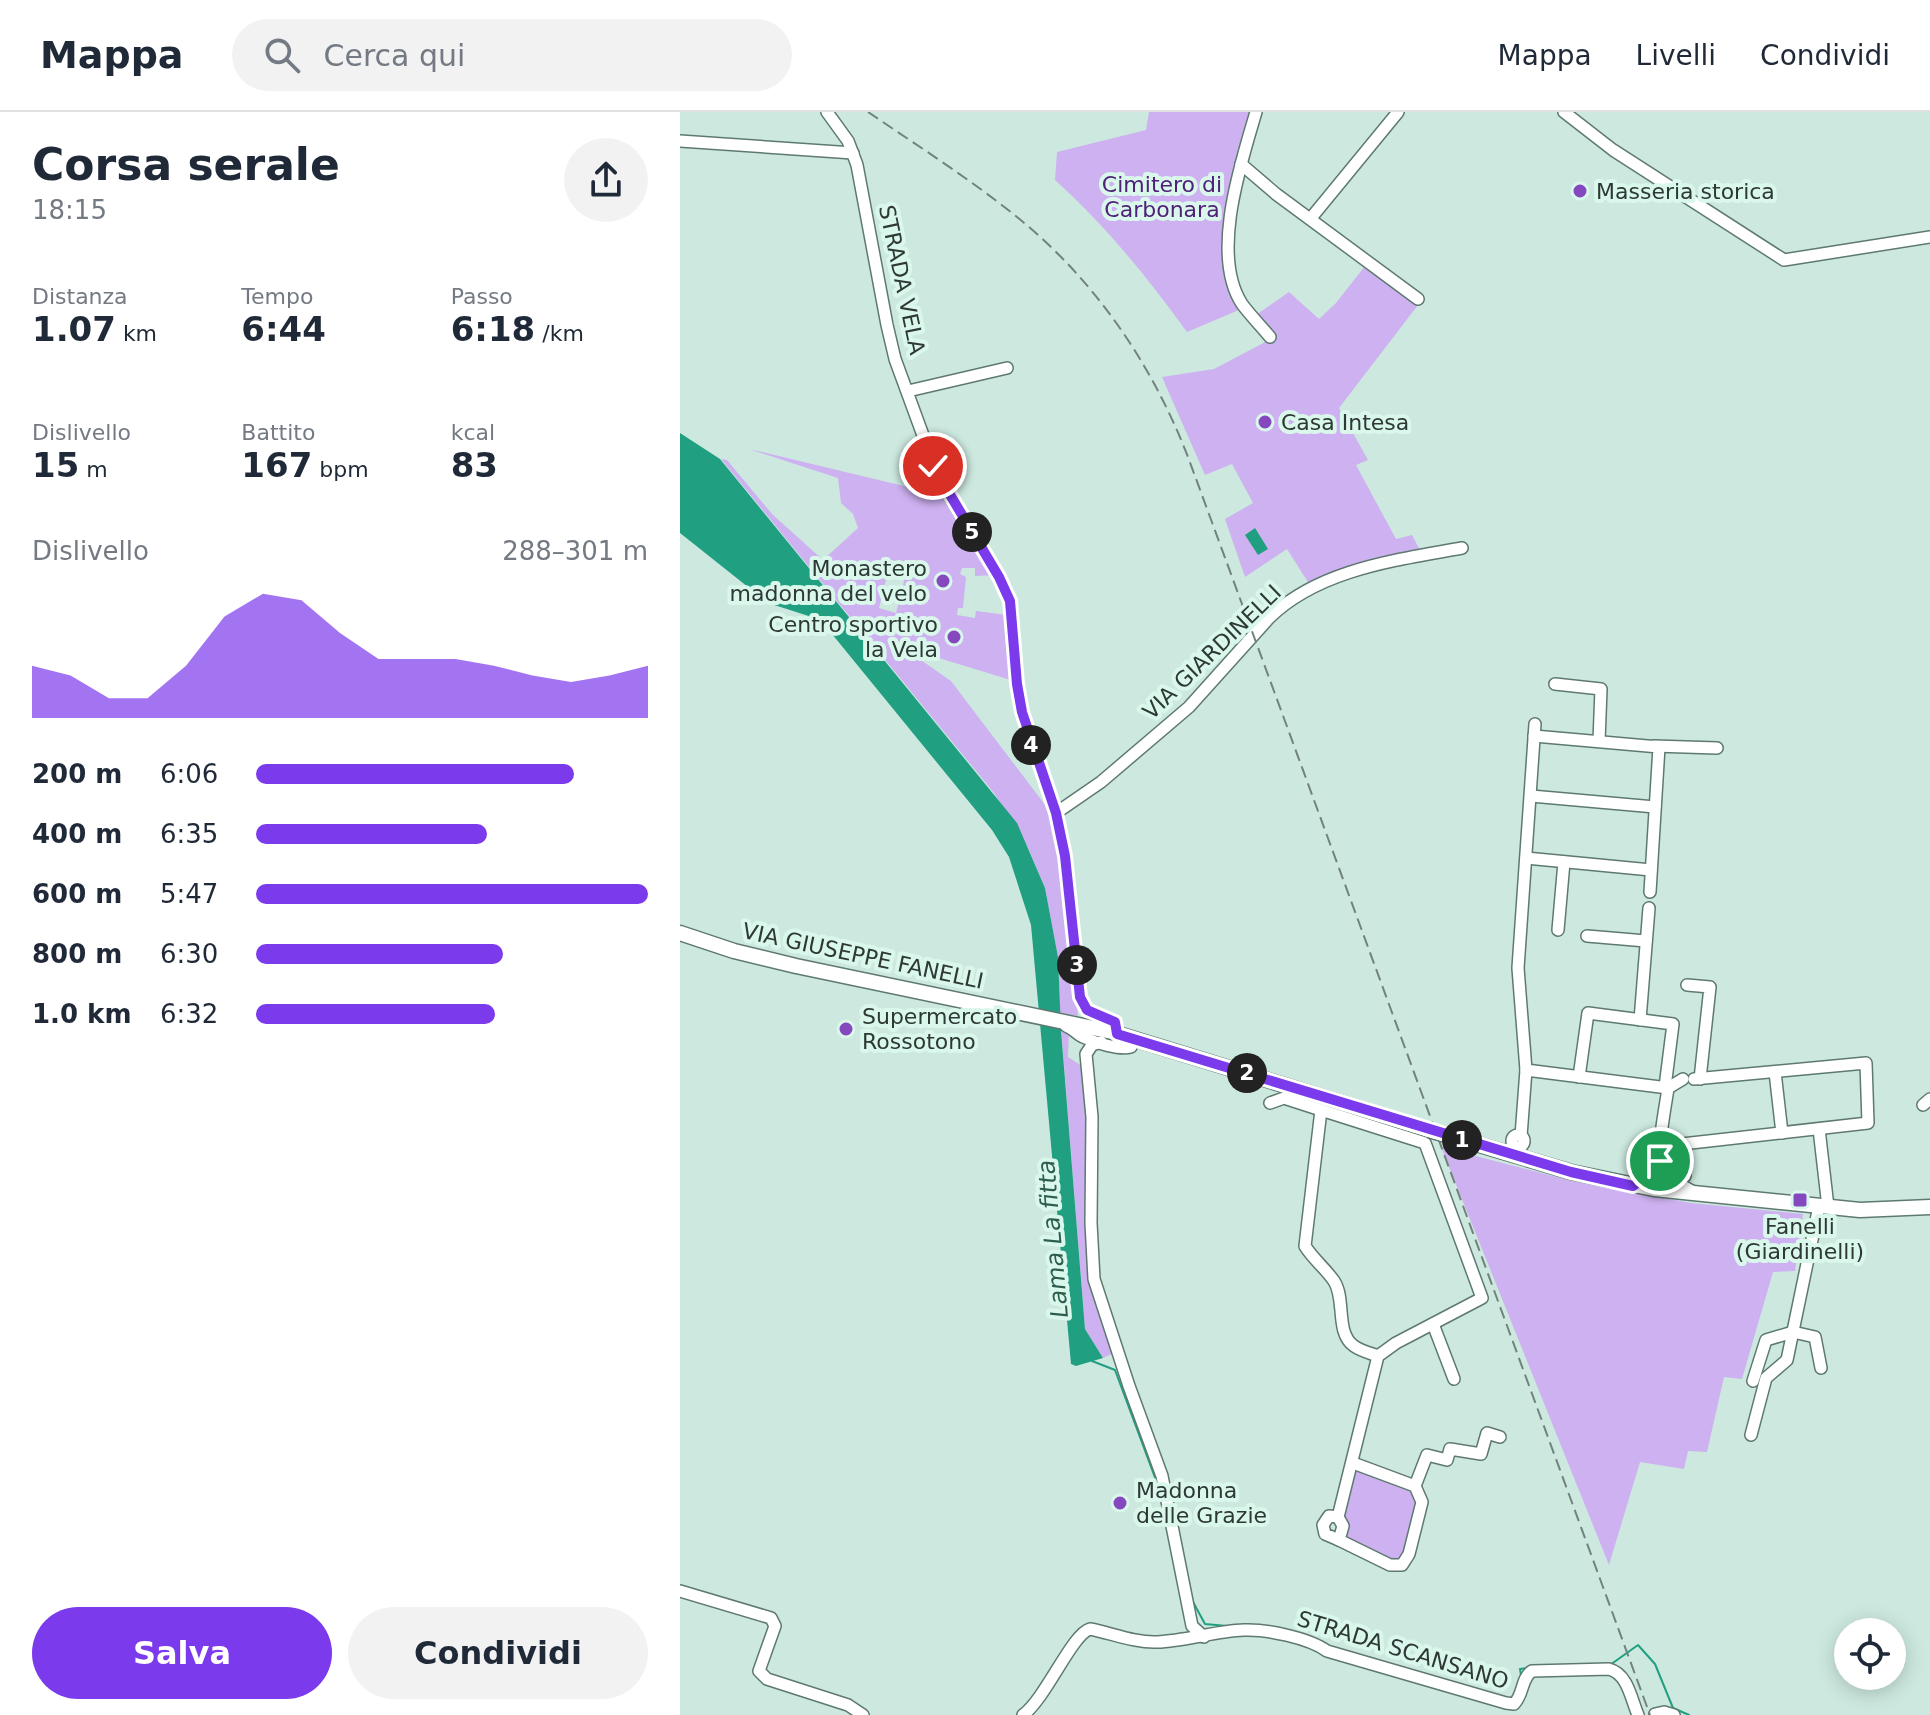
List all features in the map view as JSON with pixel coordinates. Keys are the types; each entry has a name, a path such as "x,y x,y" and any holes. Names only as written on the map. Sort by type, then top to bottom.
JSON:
{"main road":[{"name":"VIA GIUSEPPE FANELLI","path":"680,933 734,951 796,966 1062,1020"},
{"path":"1062,1020 1134,1039 1525,1160 1633,1186 1873,1210 1930,1207"}],"street":[{"name":"STRADA VELA","path":"827,112 841,129 853,153 895,359 939,479 999,577 1010,601 1022,712 1056,813 1065,856 1080,997 1087,1010 1115,1022 1117,1034"},
{"path":"1256,112 1231,200 1229,273 1241,302 1270,337"},
{"path":"1311,218 1398,112"},
{"path":"1572,114 1613,150 1784,260 1930,237"},
{"path":"680,141 853,153"},
{"path":"1241,164 1276,194 1418,299"},
{"path":"908,391 1007,368"},
{"name":"VIA GIARDINELLI","path":"1056,813 1101,782 1189,707 1284,605 1305,592 1360,569 1462,548"},
{"path":"1555,684 1601,689 1599,741"},
{"path":"1534,730 1659,747 1717,748"},
{"path":"1534,730 1659,747"},
{"path":"1521,1136 1526,1070 1518,971 1534,730"},
{"path":"1650,892 1659,747"},
{"path":"1531,796 1655,807"},
{"path":"1526,858 1651,870"},
{"path":"1558,930 1564,862"},
{"path":"1640,1020 1649,908"},
{"path":"1587,936 1646,941"},
{"path":"1687,985 1710,987 1692,1079"},
{"path":"1579,1077 1588,1013 1673,1024 1658,1164 1660,1182 1654,1189"},
{"path":"1062,1020 1064,1026 1080,1036 1101,1042 1129,1049 1134,1039"},
{"path":"1101,1042 1092,1045 1086,1054 1092,1117 1094,1279 1162,1476 1191,1621 1194,1630 1204,1637"},
{"path":"1526,1070 1666,1088 1692,1079 1866,1063 1868,1123 1682,1144 1685,1176"},
{"path":"1775,1072 1782,1133"},
{"path":"1270,1103 1284,1098 1425,1143 1482,1298 1378,1356 1338,1517 1343,1526 1339,1540 1390,1565 1402,1565 1409,1554 1422,1502 1415,1486 1427,1455 1447,1460 1450,1449 1481,1454 1487,1433 1500,1437"},
{"path":"1321,1110 1305,1246 1311,1257 1335,1282 1342,1306 1345,1338 1355,1347 1378,1356"},
{"path":"1751,1435 1766,1378 1787,1360 1824,1206 1819,1129"},
{"path":"1633,1186 1658,1164"},
{"path":"1658,1164 1696,1193"},
{"path":"1433,1324 1454,1379"},
{"path":"1753,1381 1766,1340 1793,1332 1815,1337 1821,1368"},
{"path":"1353,1463 1415,1486"},
{"path":"680,1591 771,1618 775,1626 759,1671 767,1679 848,1705 863,1715"},
{"path":"1178,1639 1187,1633 1191,1621"},
{"name":"STRADA SCANSANO","path":"1023,1715 1033,1708 1047,1689 1082,1631 1090,1629 1148,1642 1241,1630 1283,1635 1327,1651 1514,1704 1518,1701 1526,1675 1532,1671 1612,1669 1626,1684 1638,1715"},
{"path":"1655,1714 1664,1712 1674,1715"}],"green space":[{"name":"Cimitero di Carbonara","path":"1149,112 1253,112 1229,200 1226,275 1239,310 1187,332 1125,253 1055,180 1057,152 1146,130"},
{"name":"Casa Intesa","path":"1365,266 1418,305 1339,408 1368,460 1356,465 1396,539 1412,535 1422,554 1311,587 1287,549 1245,577 1225,519 1253,503 1232,464 1205,475 1162,377 1214,369 1271,339 1256,315 1289,292 1319,319"},
{"path":"749,449 908,487 948,501 997,575 975,576 975,568 962,568 960,574 966,577 963,608 958,608 957,615 975,618 976,611 1007,615 1014,681 908,651 951,681 1052,814 1061,860 1078,1016 1060,1013 1058,957 1045,888 1028,848 994,793 721,459 727,460 772,514 823,560 858,528 853,514 841,503 838,478","holes":["889,568 906,573 896,613 879,608"]},
{"path":"1061,1027 1069,1029 1068,1057 1085,1068 1089,1117 1090,1278 1114,1353 1103,1358 1085,1329"},
{"path":"1441,1147 1568,1180 1691,1203 1803,1214 1795,1271 1773,1272 1742,1379 1724,1377 1707,1452 1688,1451 1684,1469 1640,1462 1609,1565"},
{"path":"1354,1468 1411,1489 1420,1501 1403,1559 1390,1561 1343,1536 1347,1521 1342,1516"}],"shaded area":[{"name":"Lama La fitta","path":"680,433 720,459 1017,823 1045,888 1058,957 1085,1329 1103,1358 1076,1366 1071,1364 1031,925 1009,857 992,830 823,623 768,603 680,533"},
{"path":"1255,528 1268,549 1258,555 1245,535"}],"waterway":[{"name":"Lama La fitta","path":"1092,1361 1115,1370 1160,1491"},
{"name":"Lama La fitta","path":"1192,1600 1205,1624 1227,1626"},
{"name":"Lama La fitta","path":"1610,1665 1638,1645 1655,1664 1673,1708 1689,1715"},
{"name":"Lama La fitta","path":"1521,1675 1520,1669 1527,1668"}],"railway":[{"path":"868,112 999,203 1072,268 1139,357 1174,423 1650,1715"}],"place":[{"name":"Masseria storica","path":"1580,191"},
{"name":"Casa Intesa","path":"1265,422"},
{"name":"Monastero madonna del velo","path":"943,581"},
{"name":"Centro sportivo la Vela","path":"954,637"},
{"name":"Supermercato Rossotono","path":"846,1029"},
{"name":"Fanelli (Giardinelli)","path":"1800,1200"},
{"name":"Madonna delle Grazie","path":"1120,1503"}],"route":[{"path":"933,466 1005,587 1010,601 1022,712 1056,813 1065,856 1080,997 1087,1010 1115,1022 1117,1034 1525,1160 1633,1186 1652,1171 1660,1155 1660,1161"}]}
